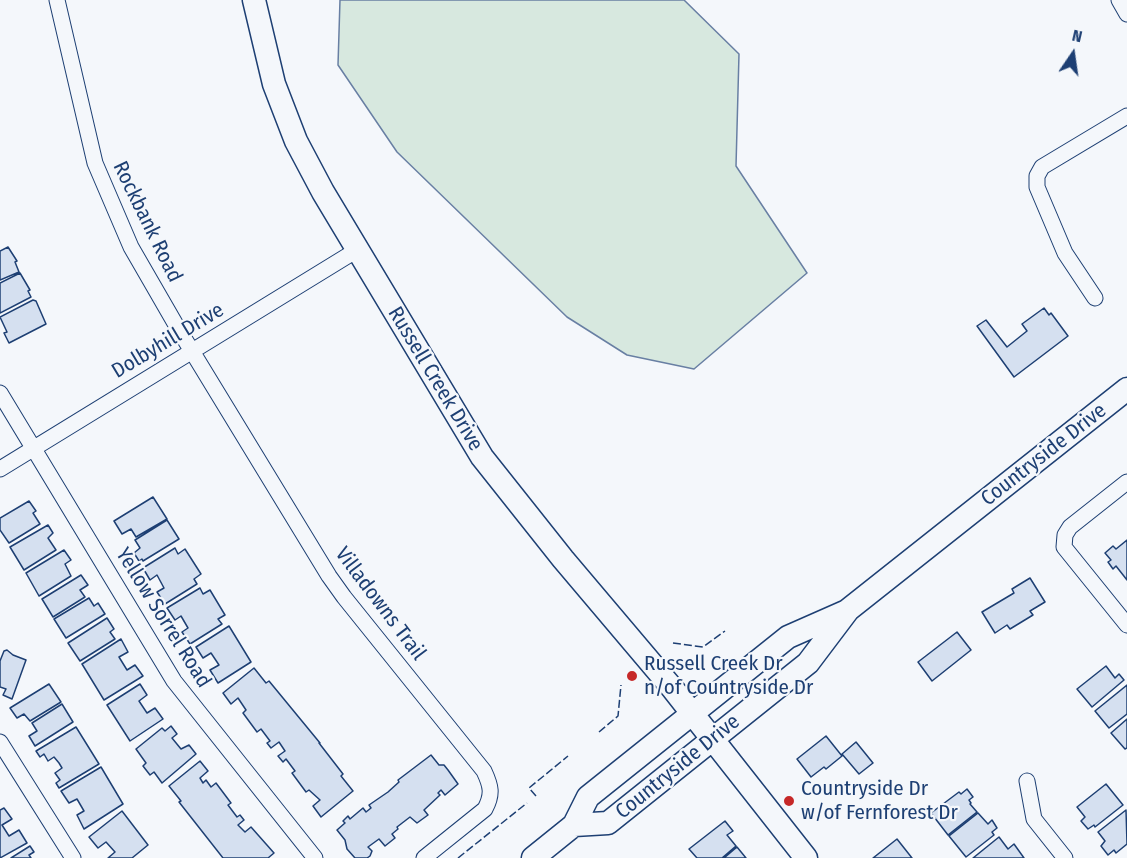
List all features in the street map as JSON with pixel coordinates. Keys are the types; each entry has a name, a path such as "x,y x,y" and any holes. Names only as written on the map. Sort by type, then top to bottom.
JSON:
{"main road":[{"name":"Russell Creek Drive","path":"254,0 274,84 296,141 357,250 482,457 563,559 692,714 806,858"},
{"name":"Countryside Drive","path":"533,858 574,825 588,797 788,637 848,610 1127,389"},
{"name":"Countryside Drive","path":"574,825 608,823 808,663 848,610"}],"street":[{"name":"Rockbank Road","path":"57,0 95,163 131,247 192,351"},
{"path":"1119,0 1127,14"},
{"path":"1095,298 1065,253 1037,186 1037,176 1042,167 1127,116"},
{"name":"Dolbyhill Drive","path":"0,469 357,250"},
{"name":"Villadowns Trail","path":"192,351 344,597 484,771 492,788 490,800 485,809 424,858"},
{"name":"Yellow Sorrel Road","path":"0,393 174,681 315,858"},
{"path":"1127,482 1070,527 1065,535 1065,546 1127,625"},
{"path":"0,742 73,858"},
{"path":"1027,781 1034,819 1065,858"}],"shaded area":[{"path":"340,0 684,0 739,54 736,166 807,273 694,369 627,355 567,317 397,152 338,65"}],"building":[{"path":"8,247 17,261 15,262 19,272 0,280 0,251"},
{"path":"20,273 30,290 28,291 31,297 0,313 0,283"},
{"path":"33,300 36,301 46,324 9,343 0,317"},
{"path":"1044,308 1049,315 1051,313 1068,336 1014,377 977,326 986,320 1007,347 1027,331 1022,324"},
{"path":"153,497 167,519 136,537 131,529 122,534 114,521"},
{"path":"29,501 36,511 33,513 40,524 9,543 0,530 0,518"},
{"path":"167,520 179,539 143,561 142,559 139,561 134,553 140,548 135,540"},
{"path":"48,525 53,533 48,538 56,550 24,570 10,547"},
{"path":"1127,540 1127,580 1116,566 1113,569 1108,562 1111,560 1105,553 1113,546 1116,549"},
{"path":"175,548 178,554 185,549 201,574 194,579 197,584 165,604 157,592 164,588 157,575 150,580 143,568"},
{"path":"64,550 71,560 65,564 71,576 39,596 26,573"},
{"path":"81,575 88,585 80,590 85,597 53,617 42,599"},
{"path":"1030,578 1045,602 1030,611 1033,615 1010,629 1007,625 995,633 982,612 1014,593 1012,589"},
{"path":"200,588 203,594 210,590 225,615 218,619 222,624 190,644 182,632 188,628 181,616 175,620 167,608"},
{"path":"89,598 94,606 98,603 105,614 66,638 54,619"},
{"path":"107,618 114,629 110,632 115,639 80,661 68,643"},
{"path":"229,626 251,662 218,683 210,670 219,665 211,653 203,658 196,647"},
{"path":"957,632 971,650 932,681 918,662"},
{"path":"121,639 128,652 119,657 127,670 135,665 143,676 104,700 82,664"},
{"path":"7,650 26,660 12,699 3,695 6,689 0,687 0,661 4,651"},
{"path":"1106,666 1115,678 1119,674 1124,680 1092,707 1077,689"},
{"path":"254,668 266,683 269,681 320,743 353,791 321,817 313,806 320,800 309,790 306,792 292,773 295,771 286,759 283,762 278,756 285,751 279,742 271,748 267,743 270,741 261,729 257,732 243,713 246,710 238,698 231,704 223,693"},
{"path":"49,684 61,702 30,721 24,714 17,718 10,708"},
{"path":"140,684 147,695 139,701 147,713 155,708 163,719 130,741 107,705"},
{"path":"1127,685 1127,714 1109,728 1095,711"},
{"path":"62,704 73,722 35,746 29,736 37,731 32,723"},
{"path":"1127,719 1127,748 1125,749 1111,733"},
{"path":"171,726 177,734 172,738 181,749 189,745 196,754 162,783 154,772 150,775 143,766 146,763 136,749 162,728 165,731"},
{"path":"76,727 99,764 59,788 56,783 60,780 55,773 62,768 59,763 54,757 48,761 44,754 40,757 36,751"},
{"path":"826,736 842,756 811,777 797,759"},
{"path":"856,742 873,763 859,774 842,754"},
{"path":"431,755 439,765 444,765 458,784 445,795 441,790 438,793 440,795 424,810 428,815 417,823 410,817 397,827 398,829 392,834 395,838 385,846 379,839 368,847 372,851 370,856 355,858 347,849 345,840 337,830 345,823 343,821 348,816 350,819 363,808 366,812 371,808 369,805 388,792 399,782 398,780"},
{"path":"200,761 208,771 200,778 203,783 206,780 211,787 216,783 231,803 228,805 237,817 240,815 244,820 238,825 245,832 251,827 274,853 268,858 223,858 179,802 181,801 169,786"},
{"path":"101,767 123,804 84,829 77,815 84,811 77,799 69,803 61,791"},
{"path":"1106,784 1123,805 1095,827 1094,825 1088,829 1081,821 1085,817 1077,807"},
{"path":"967,789 973,797 969,800 970,804 977,812 948,835 931,813 959,792 961,794"},
{"path":"4,808 12,819 2,825 9,836 19,830 27,843 0,858 0,810"},
{"path":"1126,810 1127,844 1116,853 1114,850 1108,855 1101,846 1105,841 1098,832"},
{"path":"122,811 148,845 132,858 108,858 115,852 106,842 98,848 89,837"},
{"path":"978,813 988,824 992,820 997,828 992,832 994,835 966,857 949,836"},
{"path":"725,821 733,831 727,835 736,846 722,858 697,858 689,849"},
{"path":"999,837 1008,849 1014,844 1024,858 973,858"},
{"path":"897,839 912,858 873,858"},
{"path":"30,846 34,852 29,855 31,858 11,858"},
{"path":"737,847 746,858 724,858"}],"fence":[{"path":"673,643 703,647 725,631"},
{"path":"599,732 618,716 621,685"},
{"path":"536,796 529,788 568,756"},
{"path":"458,858 527,803"}],"place":[{"name":"Russell Creek Dr n/of Countryside Dr","path":"632,676"},
{"name":"Countryside Dr w/of Fernforest Dr","path":"789,801"}]}
